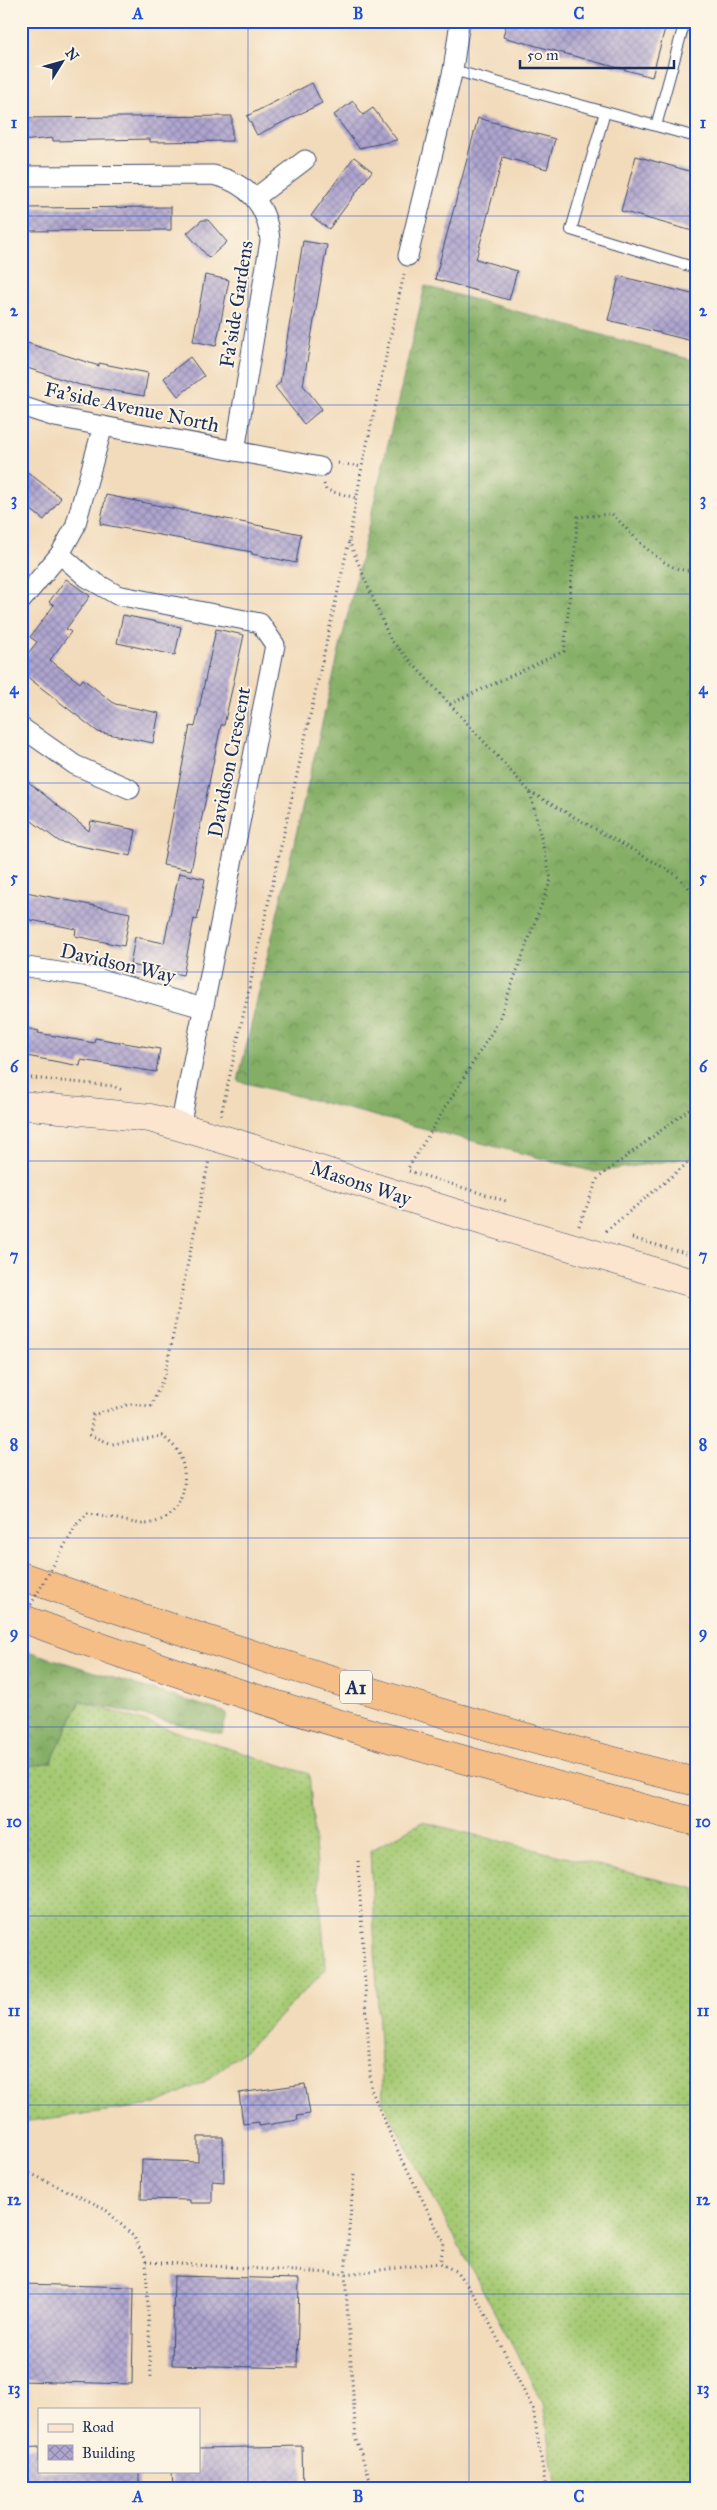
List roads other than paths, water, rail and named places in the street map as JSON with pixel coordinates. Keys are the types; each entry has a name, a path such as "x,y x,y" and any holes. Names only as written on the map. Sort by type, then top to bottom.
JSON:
{"highway":[{"name":"A1","path":"21,1576 222,1645 337,1681 475,1722 696,1782"},
{"name":"A1","path":"21,1618 230,1689 395,1740 696,1822"}],"street":[{"path":"408,256 453,70 460,21"},
{"path":"255,198 305,160"},
{"name":"Fa'side Gardens","path":"21,176 213,175 236,182 255,198 266,218 270,241 235,451"},
{"name":"Fa'side Avenue North","path":"21,406 55,417 320,467"},
{"path":"21,602 60,554 75,527 103,426"},
{"name":"Davidson Crescent","path":"60,554 86,577 117,595 260,623 275,645 180,1127"},
{"path":"21,727 75,765 130,788"},
{"name":"Davidson Way","path":"21,966 96,978 203,1008"},
{"name":"Masons Way","path":"21,1105 150,1118 449,1211 696,1284"}],"lane":[{"path":"656,126 685,21"},
{"path":"453,70 696,137"},
{"path":"605,112 571,230 696,268"}]}
